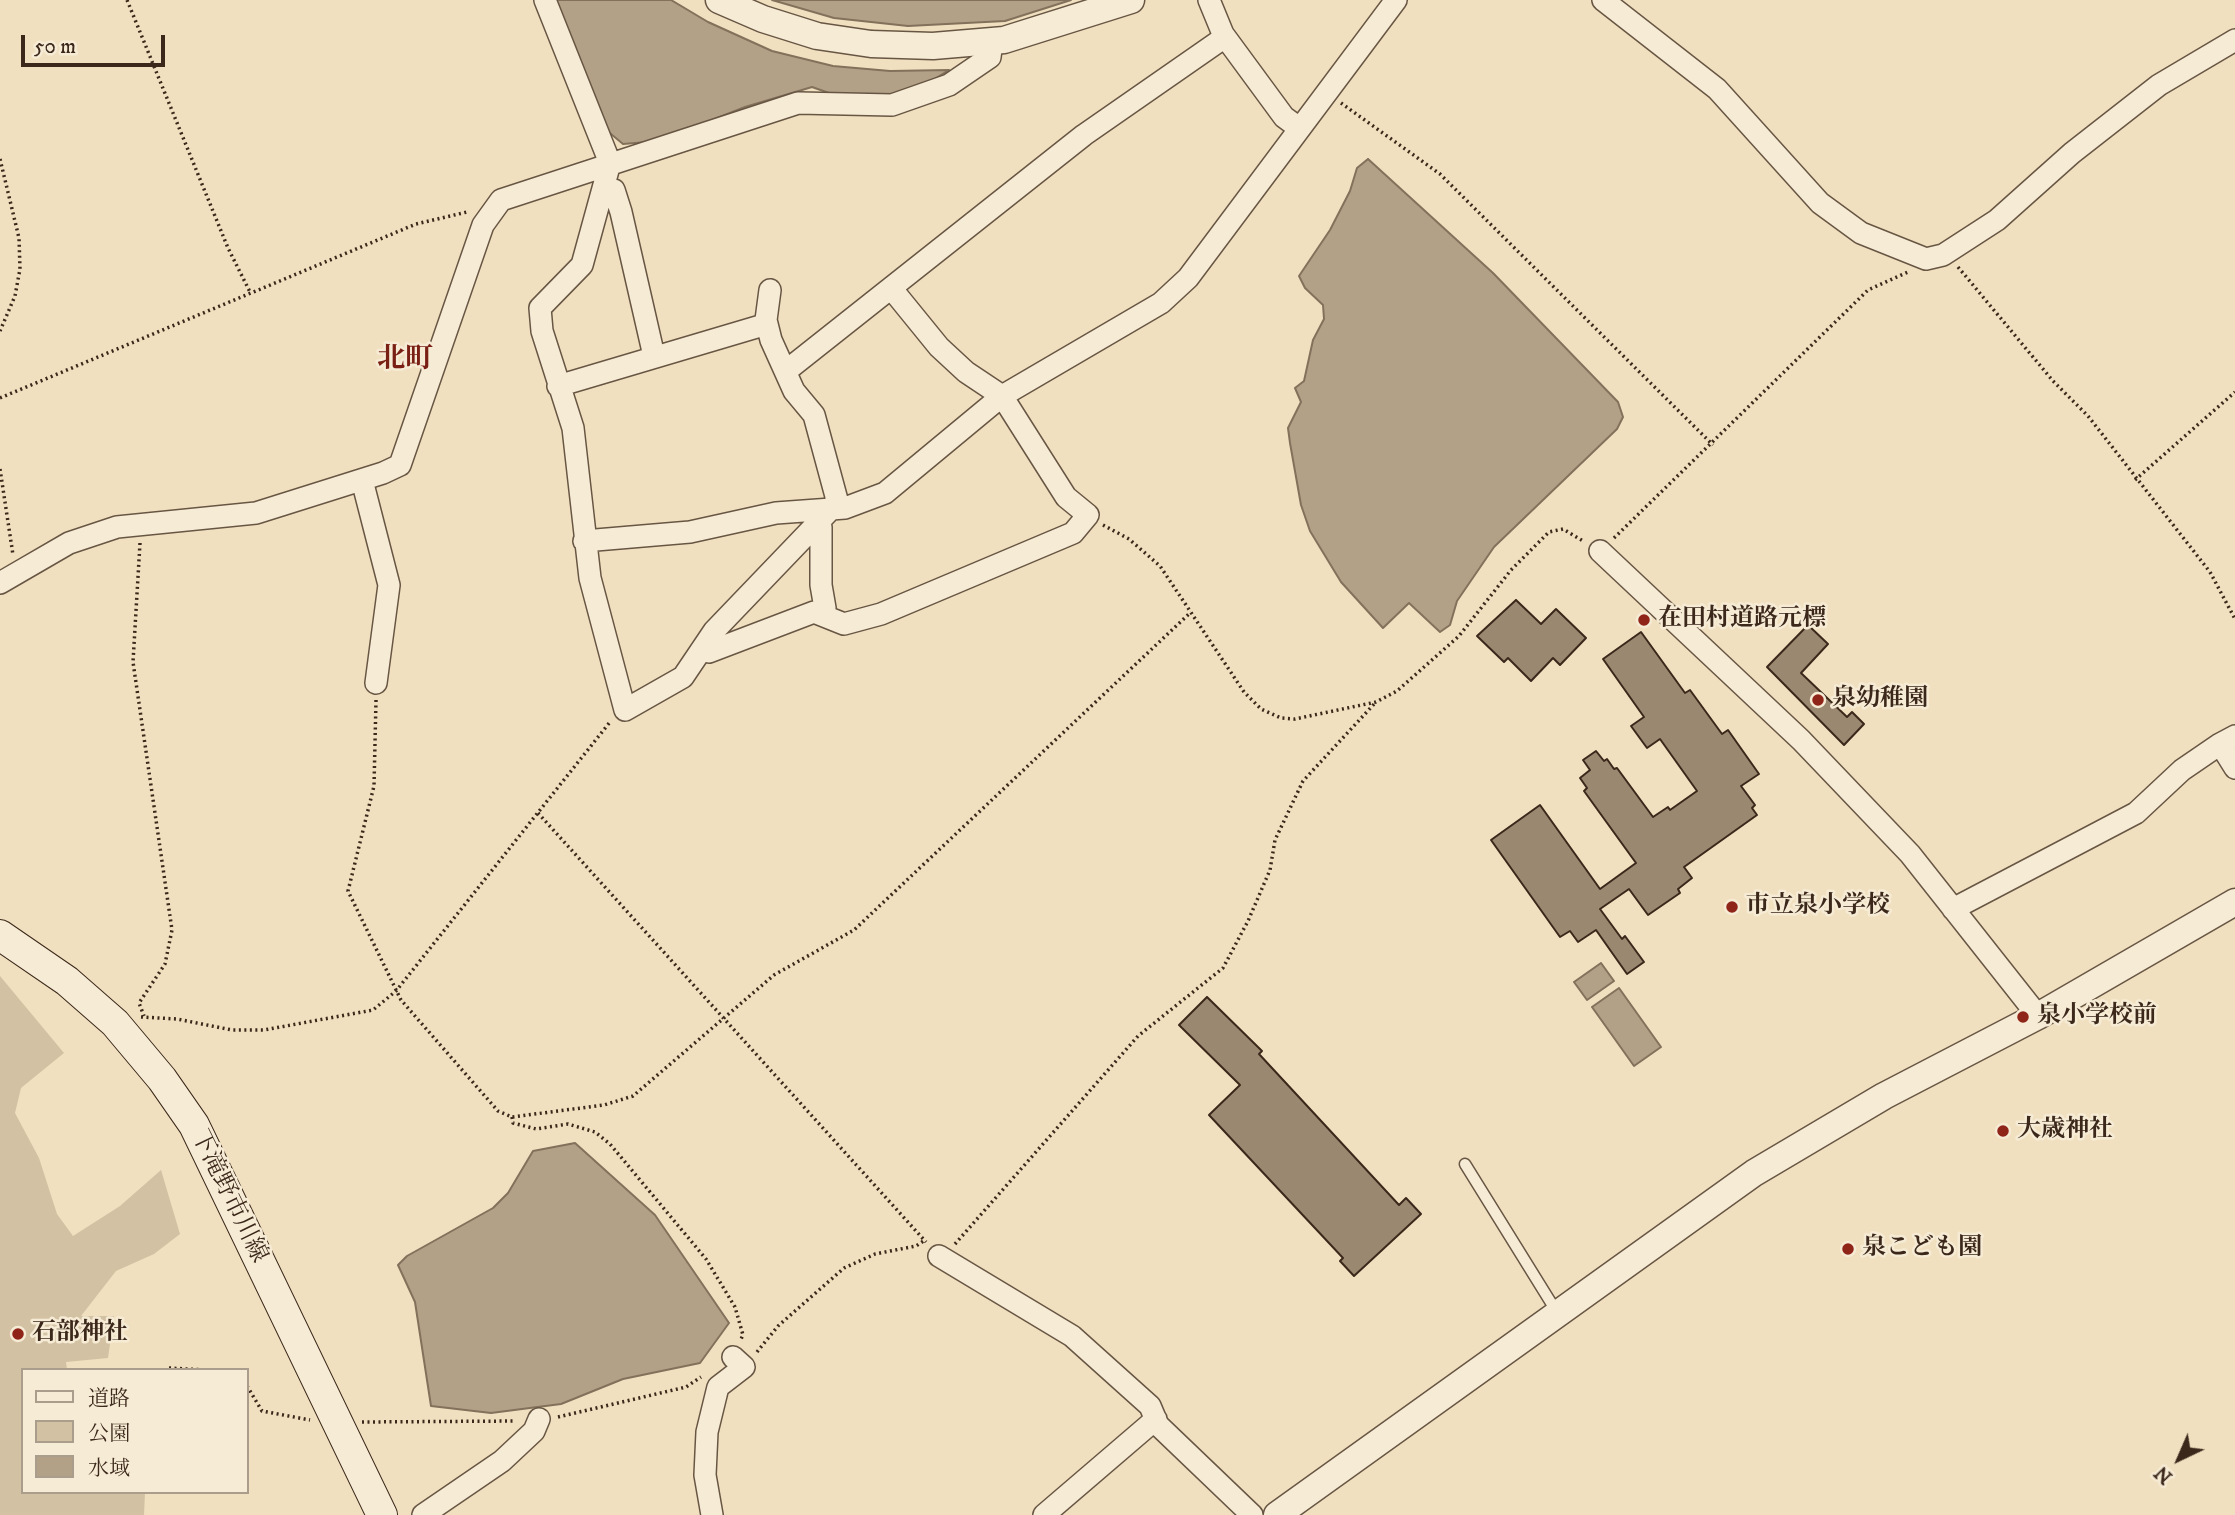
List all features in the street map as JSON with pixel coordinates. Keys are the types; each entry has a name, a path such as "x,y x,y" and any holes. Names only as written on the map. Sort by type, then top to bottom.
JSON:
{"main road":[{"name":"下滝野市川線","path":"0,935 130,1020 162,1079 194,1125 382,1515"}],"street":[{"path":"545,0 610,163 582,265 540,308 542,331 573,428 590,578 625,710 683,677 714,631 824,517 837,500 814,415 794,391 767,324 770,290"},
{"path":"719,0 763,19 817,36 871,44 933,46 992,42 1131,0"},
{"path":"1209,0 1225,37 1284,117 1299,128"},
{"path":"584,541 690,532 776,513 824,517 885,493 1002,396 1161,303 1188,278 1396,0"},
{"path":"1603,0 1717,89 1820,203 1861,233 1926,259 1948,252 1997,220 2072,153 2160,85 2235,40"},
{"path":"786,371 1084,135 1225,37"},
{"path":"8,579 69,543 117,527 256,513 362,480 400,465 483,225 501,200 798,103 892,105 949,85 990,57 992,42"},
{"path":"605,188 614,190 621,212 654,356"},
{"path":"702,648 709,652 814,612 844,624 881,614 1073,533 1088,515 1066,497 1002,396 966,372 939,347 891,288"},
{"path":"558,386 767,324"},
{"path":"362,480 389,585 376,683"},
{"path":"822,615 825,608 821,585 821,527 824,517"},
{"path":"1600,551 1801,740 1910,854 2038,1016"},
{"path":"1953,909 2136,813 2182,770 2227,740 2235,768"},
{"path":"1277,1515 1754,1173 1884,1096 2038,1016 2235,902"},
{"path":"932,1248 1072,1336 1150,1406 1156,1419 1252,1515"},
{"path":"712,1515 705,1475 707,1432 718,1387 739,1362"},
{"path":"423,1515 502,1461 534,1431 539,1419"},
{"path":"1044,1515 1156,1419"}],"lane":[{"path":"1465,1164 1558,1314"}],"path":[{"path":"127,0 228,248 250,292"},
{"path":"1326,92 1440,174 1713,444"},
{"path":"0,159 19,238 20,268 15,296 0,331"},
{"path":"0,398 416,224 469,212 489,217"},
{"path":"1948,252 1979,296 2088,416 2135,480 2210,572 2235,620"},
{"path":"1088,515 1129,539 1160,566 1244,692 1261,709 1281,718 1295,719 1376,702 1397,691 1459,636 1511,570 1549,532 1563,529 1600,551 1713,444 1868,290 1911,271 1926,259"},
{"path":"2135,480 2235,392"},
{"path":"0,469 8,579"},
{"path":"142,524 133,662 172,930 165,964 130,1020 232,1030 264,1030 373,1010 396,991 603,728 625,710"},
{"path":"376,683 374,786 348,891 396,991 498,1111 512,1116 604,1105 633,1096 774,975 853,930 1191,612"},
{"path":"248,1388 262,1411 324,1423 507,1422 539,1419 686,1387 739,1362 844,1268 875,1254 916,1246 932,1248 959,1241 1138,1036 1223,968 1270,870 1275,840 1303,781 1376,702"},
{"path":"538,813 932,1248"},
{"path":"512,1116 513,1123 536,1129 568,1124 595,1132 610,1144 706,1259 735,1307 743,1335 739,1362"},
{"path":"169,1367 181,1368"}],"green space":[{"path":"0,976 64,1053 21,1088 15,1113 39,1158 57,1214 73,1236 120,1206 161,1170 180,1234 154,1254 116,1271 81,1316 114,1316 108,1358 66,1362 67,1368 21,1368 21,1494 145,1494 144,1515 0,1515"}],"water":[{"path":"553,0 671,0 708,22 772,51 833,66 890,71 949,70 917,90 876,99 829,93 812,87 745,107 659,141 623,144 605,129"},
{"path":"772,0 1071,0 1005,21 908,26 834,18"},
{"path":"1368,159 1493,273 1618,402 1623,417 1617,429 1494,547 1457,601 1450,625 1440,632 1409,603 1383,628 1341,582 1310,531 1301,505 1290,443 1288,428 1301,402 1295,388 1304,381 1313,340 1324,319 1323,305 1305,288 1299,276 1330,230 1350,191 1357,168"},
{"path":"1601,963 1614,981 1587,1000 1574,982"},
{"path":"1619,988 1661,1047 1634,1066 1592,1007"},
{"path":"575,1143 655,1215 729,1323 700,1363 623,1379 561,1404 491,1413 431,1406 415,1302 398,1265 407,1256 493,1208 508,1193 533,1151"}],"building":[{"path":"1516,600 1541,624 1556,609 1586,638 1560,665 1553,658 1531,681 1508,658 1504,662 1477,636"},
{"path":"1808,625 1828,644 1801,673 1847,717 1852,712 1864,724 1844,745 1767,667"},
{"path":"1641,632 1685,693 1690,690 1722,734 1728,730 1759,774 1741,786 1755,805 1752,808 1757,815 1684,867 1692,878 1678,889 1680,893 1648,915 1629,889 1600,909 1622,939 1625,936 1644,962 1627,974 1596,930 1578,942 1570,931 1560,937 1491,840 1540,805 1600,889 1636,863 1584,791 1587,788 1580,778 1590,770 1583,760 1596,751 1604,761 1607,759 1614,769 1617,768 1653,817 1668,807 1670,810 1697,791 1660,739 1647,748 1631,726 1644,717 1603,659"},
{"path":"1207,997 1262,1051 1259,1054 1399,1205 1406,1198 1421,1214 1354,1276 1340,1261 1343,1258 1209,1115 1240,1085 1179,1025"}],"place":[{"name":"在田村道路元標","path":"1644,620"},
{"name":"泉幼稚園","path":"1818,700"},
{"name":"市立泉小学校","path":"1732,907"},
{"name":"泉小学校前","path":"2023,1017"},
{"name":"大歳神社","path":"2003,1131"},
{"name":"泉こども園","path":"1848,1249"},
{"name":"石部神社","path":"18,1334"}],"district":[{"name":"北町","path":"405,361"}]}
